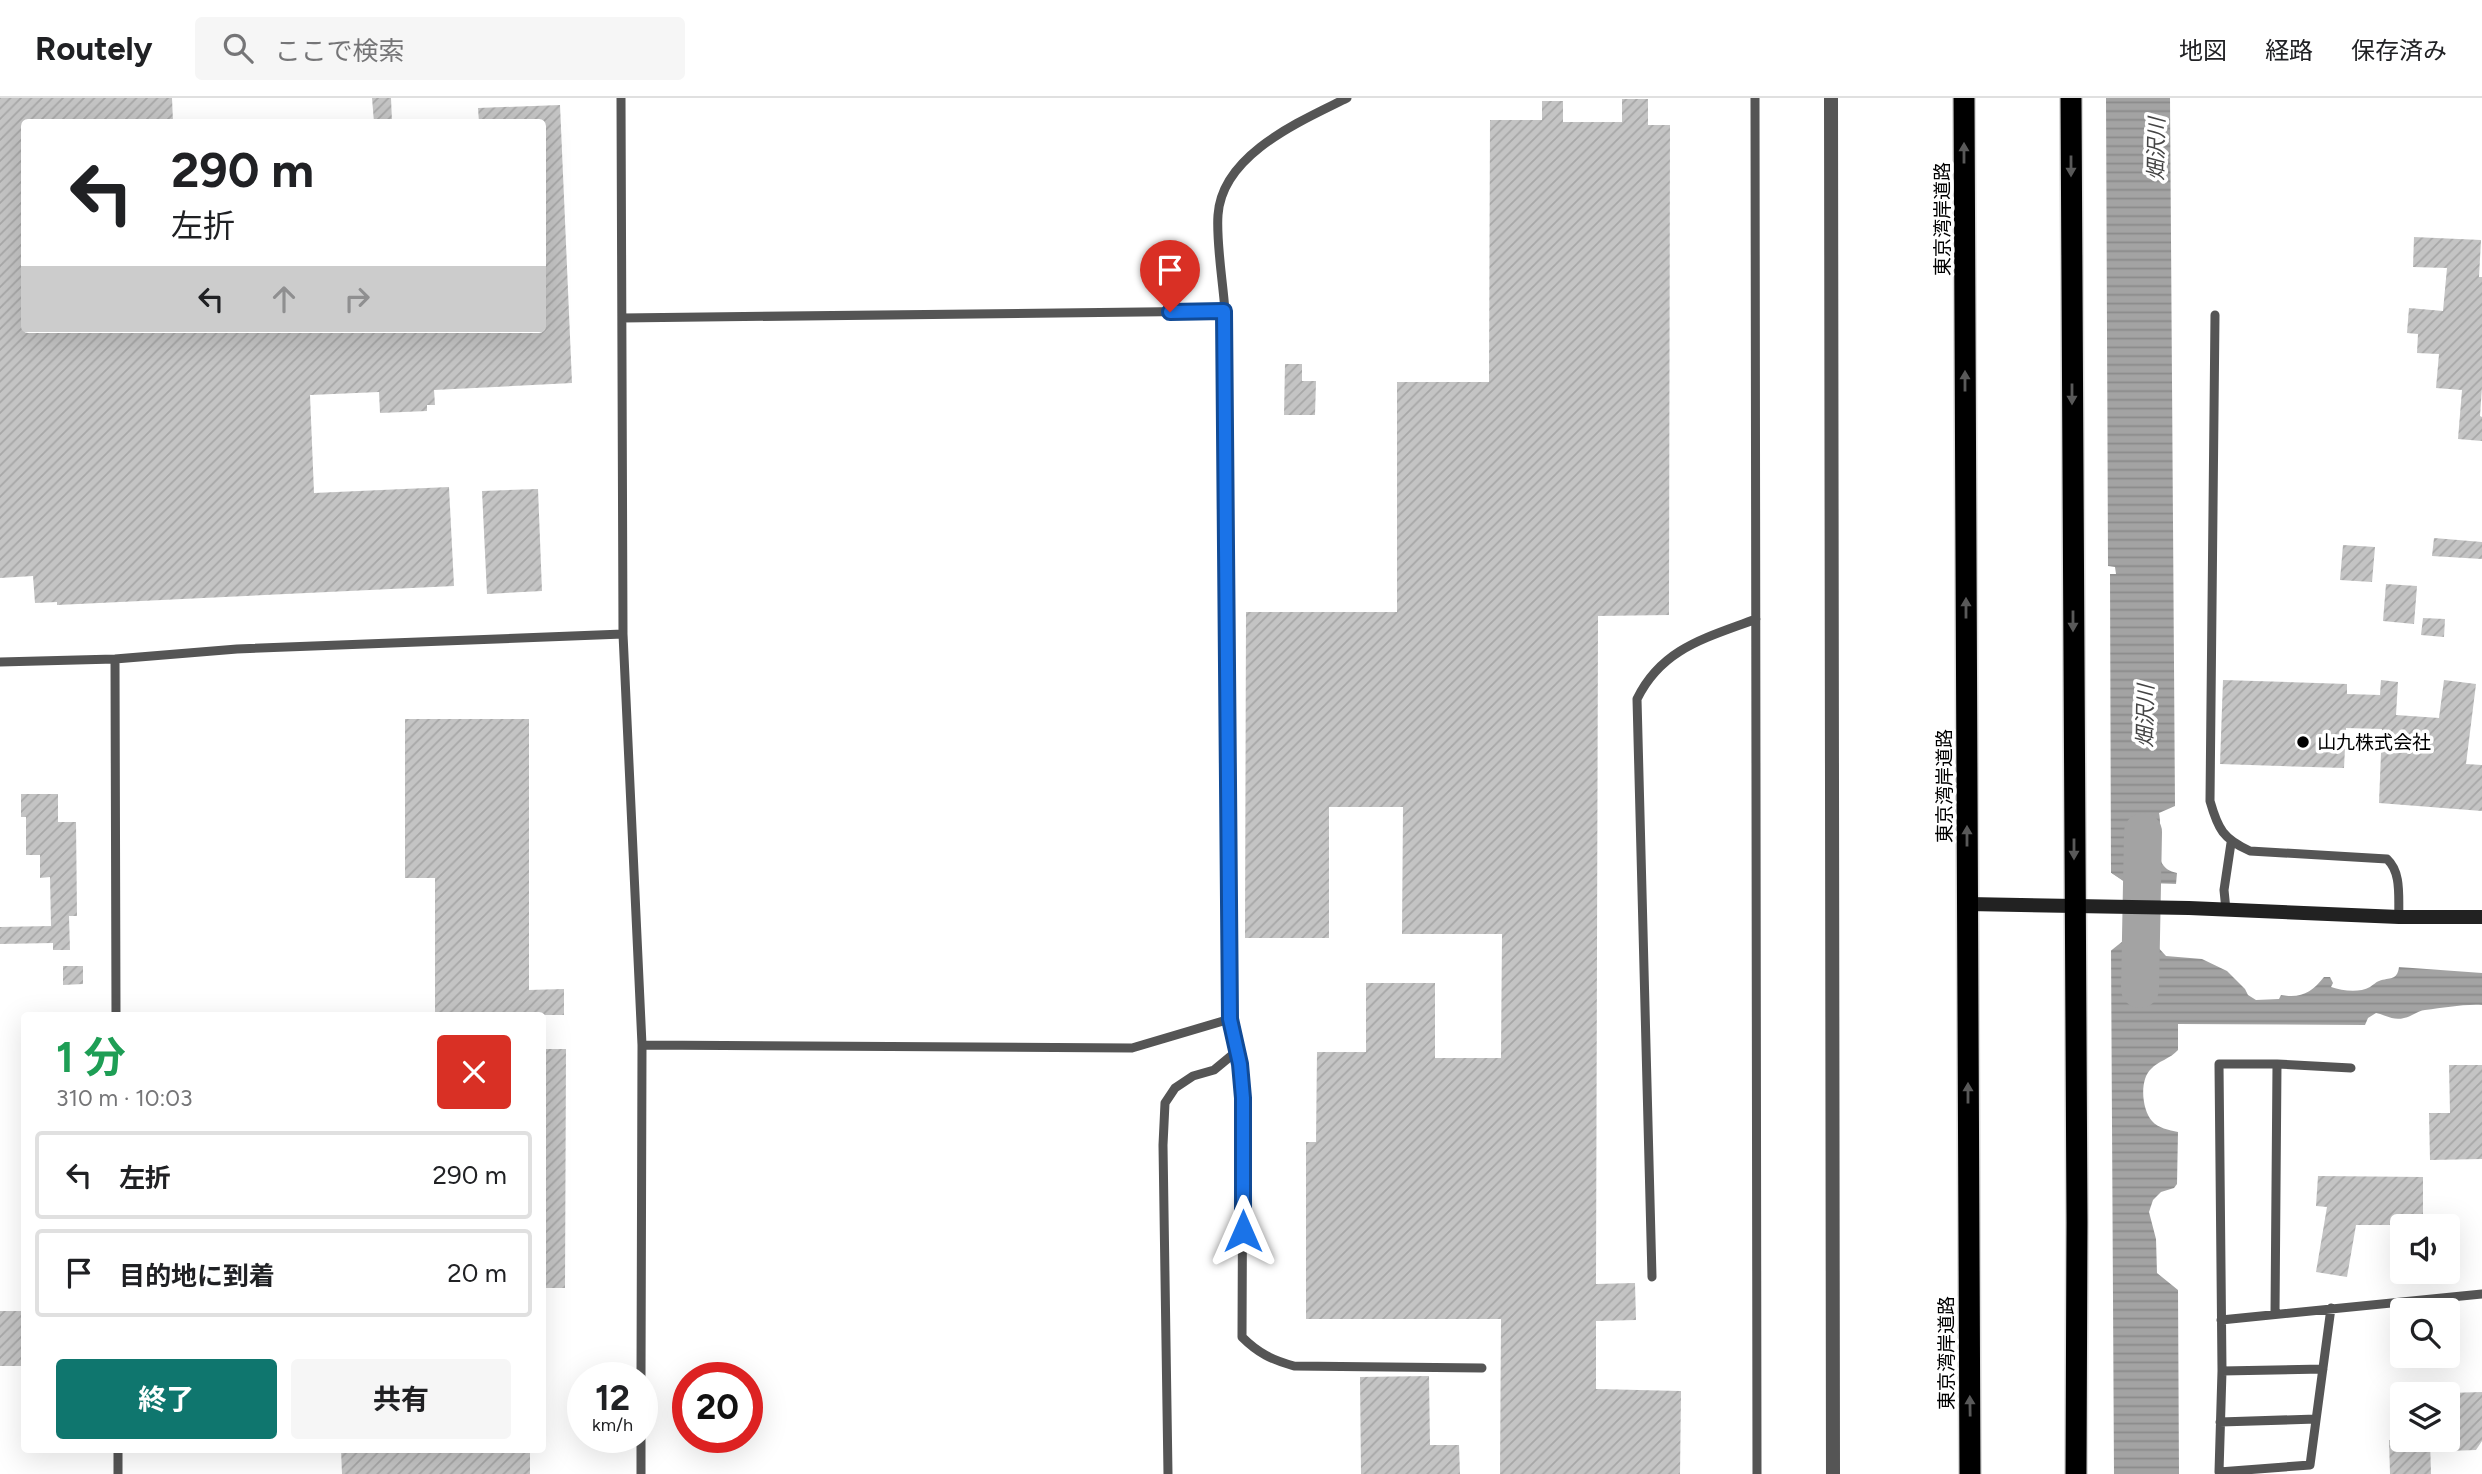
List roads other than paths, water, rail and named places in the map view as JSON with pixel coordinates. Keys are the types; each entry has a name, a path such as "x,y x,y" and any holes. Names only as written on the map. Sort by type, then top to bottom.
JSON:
{"highway":[{"name":"東京湾岸道路","path":"1964,98 1970,1474"},
{"path":"2071,98 2076,1474"}],"street":[{"path":"1831,98 1833,1474"},
{"path":"1968,904 2482,917"}],"lane":[{"path":"621,98 623,634 642,1045 641,1362"},
{"path":"1347,98 1269,139 1244,162 1224,189 1218,214 1224,311 1230,1019 1243,1098 1242,1337 1256,1351 1270,1359 1294,1366 1482,1368"},
{"path":"1755,98 1757,1474"},
{"path":"622,318 1224,311"},
{"path":"2215,315 2210,801 2217,825 2231,843 2250,851 2387,859 2394,866 2398,880 2399,917"},
{"path":"1652,1277 1637,699 1645,683 1676,651 1756,620"},
{"path":"0,662 115,659 237,649 623,634"},
{"path":"115,659 116,1012"},
{"path":"2226,909 2224,890 2231,843"},
{"path":"642,1045 1132,1048 1230,1019"},
{"path":"1168,1474 1163,1144 1165,1103 1175,1088 1193,1076 1214,1070 1237,1051"},
{"path":"2331,1308 2310,1465 2219,1472 2222,1371 2219,1064 2351,1068"},
{"path":"2276,1314 2277,1064"},
{"path":"2221,1320 2482,1294"},
{"path":"2222,1371 2323,1369"},
{"path":"2220,1422 2316,1419"},
{"path":"118,1453 118,1474"},
{"path":"641,1453 641,1474"}],"water":[{"path":"2106,98 2170,98 2175,806 2159,813 2159,849 2163,864 2168,870 2177,873 2176,884 2126,883 2111,873 2110,574 2116,574 2115,567 2108,566"},
{"path":"2128,937 2156,937 2156,945 2166,956 2202,959 2227,971 2248,995 2256,1000 2279,999 2281,995 2300,995 2315,987 2324,977 2330,977 2333,983 2331,987 2361,990 2395,977 2399,967 2482,973 2482,1005 2425,1010 2400,1019 2376,1013 2368,1018 2365,1025 2178,1024 2178,1050 2147,1074 2143,1095 2149,1116 2157,1125 2178,1132 2177,1184 2174,1188 2161,1192 2153,1200 2149,1212 2156,1239 2157,1273 2178,1290 2179,1474 2114,1474 2111,948"}],"waterway":[{"name":"畑沢川","path":"2140,989 2143,832"}],"place":[{"name":"山九株式会社","path":"2303,742"}]}
